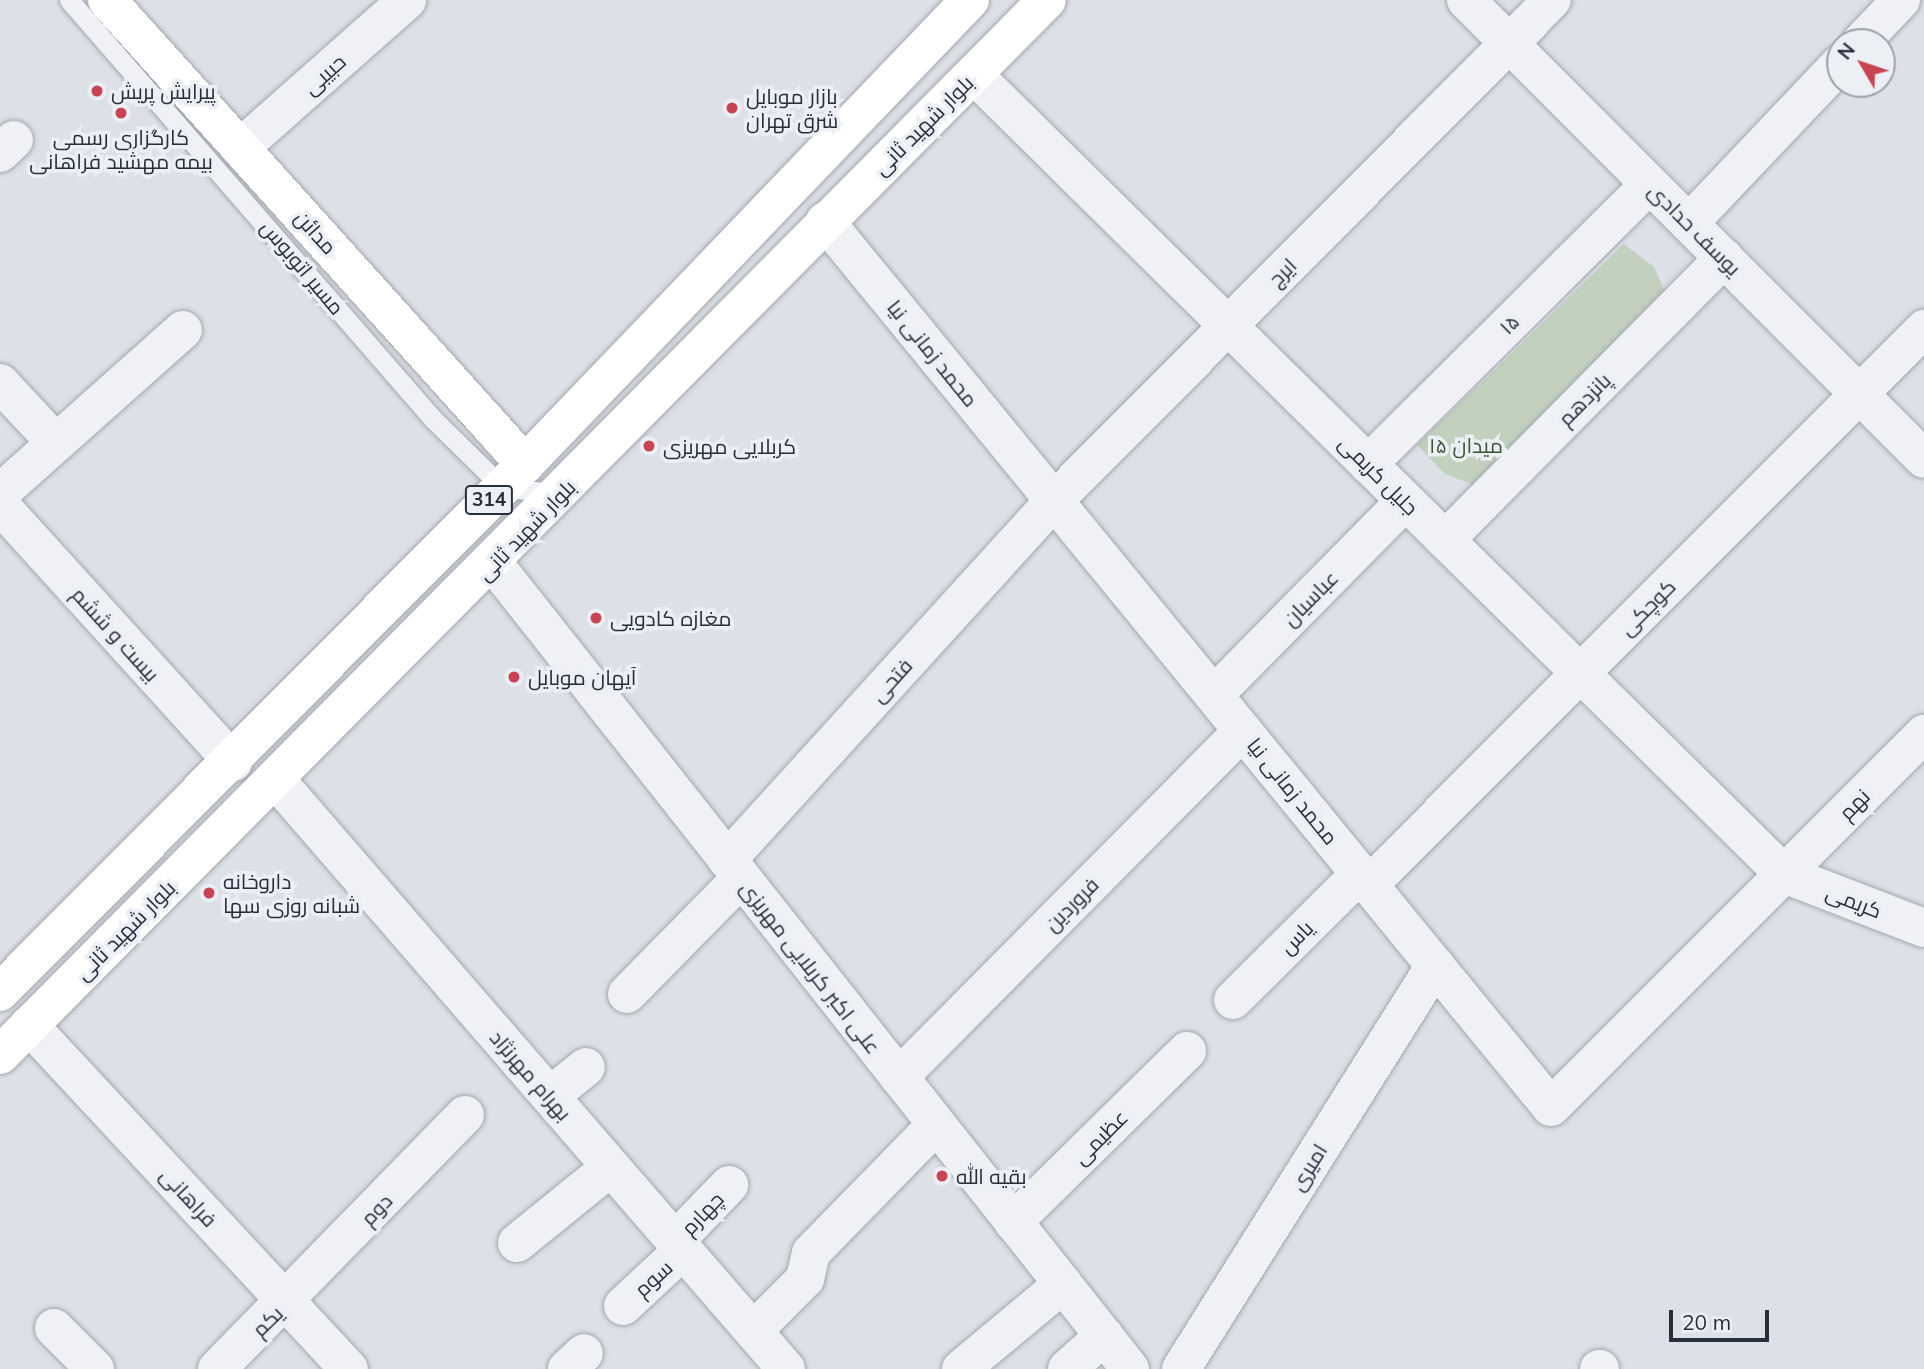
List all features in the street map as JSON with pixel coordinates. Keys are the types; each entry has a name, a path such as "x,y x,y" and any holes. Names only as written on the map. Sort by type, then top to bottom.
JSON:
{"main road":[{"name":"مدائن","path":"107,0 240,148 513,475 560,494"},
{"name":"بلوار شهید ثانی","path":"0,992 233,761 513,475 970,0"},
{"name":"بلوار شهید ثانی","path":"0,1055 494,564 825,221 1047,0"}],"street":[{"name":"حبیبی","path":"240,148 407,0"},
{"name":"یوسف حدادی","path":"1466,0 1924,459"},
{"name":"ایرج","path":"1054,501 1552,0"},
{"path":"1874,28 1901,0"},
{"path":"1917,0 1924,7"},
{"name":"جلیل کریمی","path":"974,75 1784,874"},
{"path":"1689,223 1826,79"},
{"name":"۱۵","path":"1368,464 1650,184"},
{"name":"محمد زمانی نیا","path":"825,221 1552,1107 1784,874"},
{"name":"پانزدهم","path":"1444,540 1724,258"},
{"name":"کوچکی","path":"1365,879 1580,673 1924,328"},
{"path":"0,493 183,330"},
{"path":"0,383 56,443"},
{"name":"فتحی","path":"627,994 1054,501"},
{"name":"عباسیان","path":"1214,695 1405,501"},
{"name":"بیست و ششم","path":"0,505 233,761"},
{"name":"علی اکبر کربلایی مهریزی","path":"494,564 935,1126 1130,1369"},
{"name":"فروردین","path":"899,1077 1243,731"},
{"name":"نهم","path":"1784,874 1924,734"},
{"name":"بهرام مهرنژاد","path":"276,780 786,1369"},
{"name":"کریمی","path":"1784,874 1924,928"},
{"name":"یاس","path":"1233,1000 1365,879"},
{"name":"امیری","path":"1181,1369 1435,965"},
{"name":"فراهانی","path":"29,1025 349,1369"},
{"name":"عظیمی","path":"1013,1222 1187,1051"},
{"path":"550,1096 586,1067"},
{"name":"دوم","path":"287,1302 465,1115"},
{"path":"753,1331 806,1279 811,1253 935,1126"},
{"path":"517,1243 611,1167"},
{"name":"چهارم","path":"679,1246 729,1185"},
{"name":"سوم","path":"623,1306 679,1246"},
{"path":"961,1369 1063,1284"},
{"name":"یکم","path":"217,1369 287,1302"},
{"path":"54,1328 95,1369"},
{"path":"1067,1369 1104,1336"}],"lane":[{"name":"مسیر اتوبوس","path":"69,0 433,419 513,475"}],"green space":[{"name":"میدان ۱۵","path":"1624,244 1654,267 1664,290 1474,485 1445,474 1417,445"}],"place":[{"name":"پیرایش پریش","path":"97,91"},
{"name":"بازار موبایل شرق تهران","path":"732,108"},
{"name":"کارگزاری رسمی بیمه مهشید فراهانی","path":"121,113"},
{"name":"کربلایی مهریزی","path":"649,446"},
{"name":"مغازه کادویی","path":"596,618"},
{"name":"آیهان موبایل","path":"514,677"},
{"name":"داروخانه شبانه روزی سها","path":"209,893"},
{"name":"بقیه الله","path":"942,1176"}]}
